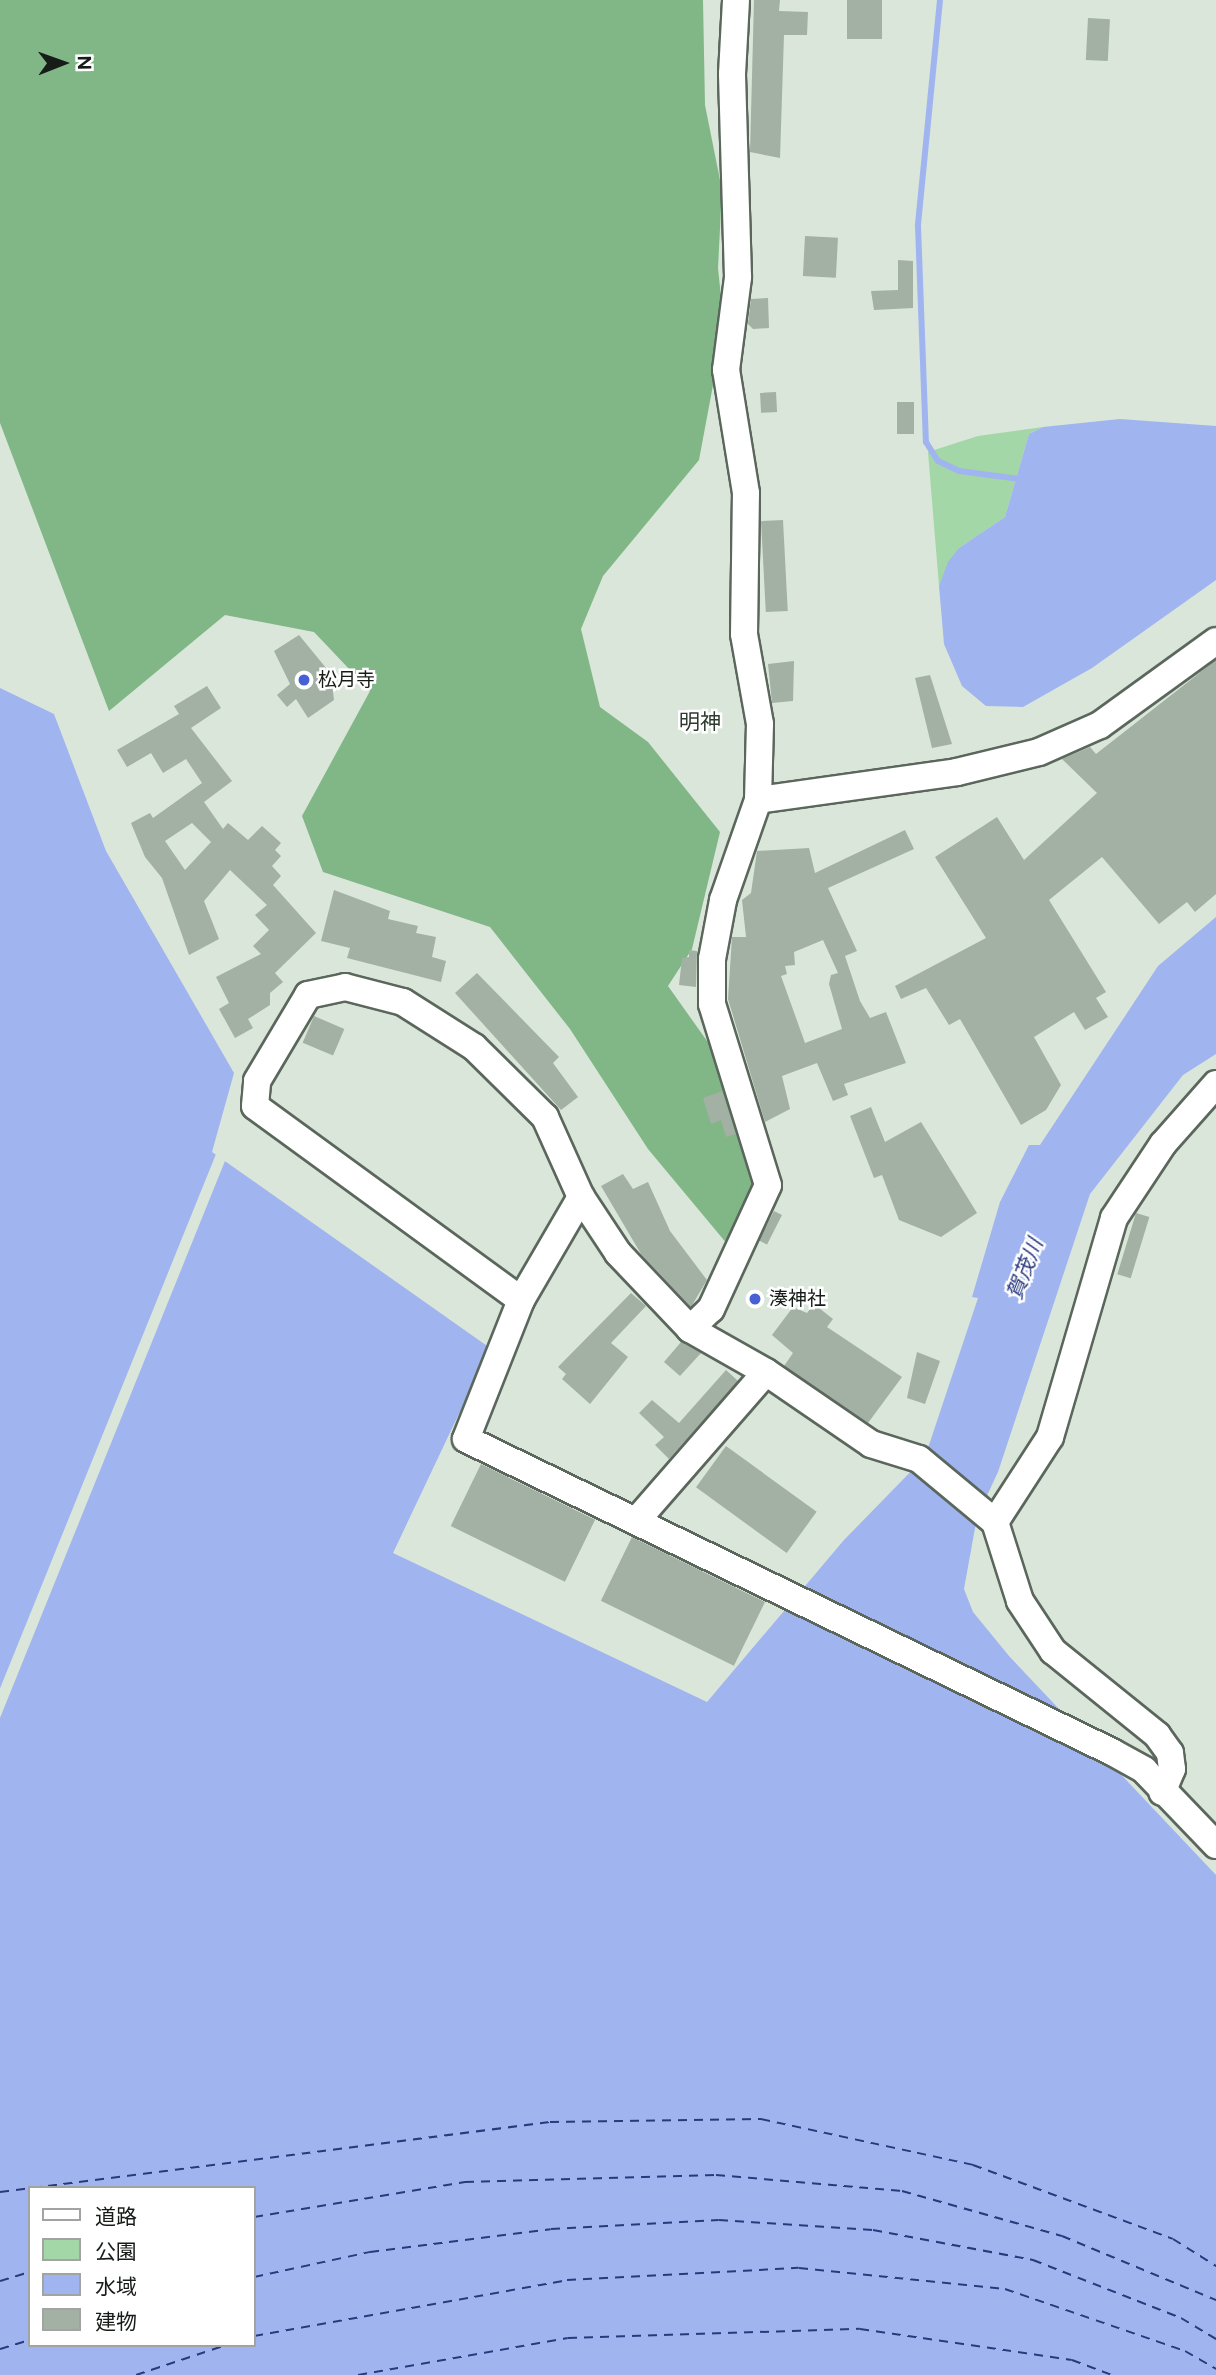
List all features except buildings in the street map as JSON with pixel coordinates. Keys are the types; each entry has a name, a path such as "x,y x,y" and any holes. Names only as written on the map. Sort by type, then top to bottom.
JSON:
{"street":[{"path":"690,1329 711,1309 768,1185 712,1004 712,959 723,900 758,800 760,724 744,634 746,492 726,370 738,277 732,74 736,0"},
{"path":"758,800 957,772 1039,752 1100,725 1216,641"},
{"path":"521,1300 255,1106 257,1081 308,995 345,987 403,1002 474,1047 545,1117 581,1197 618,1253 690,1329 766,1372 871,1444 919,1459 988,1517 1020,1601 1053,1651 1157,1735 1170,1753 1172,1769 1162,1792"},
{"path":"988,1517 1050,1437 1114,1218 1163,1144 1216,1084"},
{"path":"581,1197 521,1300 466,1439 1112,1752 1144,1770 1162,1792 1216,1845"},
{"path":"637,1520 766,1372"}],"green space":[{"path":"0,0 703,0 705,105 722,190 718,268 724,326 699,460 603,576 581,629 600,707 648,742 720,832 692,949 668,986 717,1055 762,1183 738,1257 648,1149 570,1029 490,927 323,872 302,816 370,691 314,632 225,615 109,711 0,423"},
{"path":"1043,427 1029,434 1005,517 959,548 939,586 928,452 978,436"}],"water":[{"path":"1120,419 1216,426 1216,580 1092,668 1023,707 986,706 962,686 944,644 939,586 948,562 959,548 1005,517 1029,434 1043,427"},
{"name":"賀茂川","path":"0,688 54,714 106,851 234,1073 212,1152 490,1348 393,1553 707,1702 844,1540 925,1457 978,1298 972,1297 1000,1202 1029,1145 1040,1145 1158,966 1216,917 1216,1054 1183,1075 1090,1194 998,1472 977,1517 964,1589 973,1612 1009,1656 1216,1875 1216,2375 0,2375"}],"pier":[{"path":"216,1154 226,1158 0,1718 0,1689"}],"waterway":[{"path":"940,0 918,226 926,442 938,461 959,471 1020,479"}],"ferry route":[{"path":"47,2186 550,2122 761,2119 973,2165 1173,2239 1216,2266"},
{"path":"256,2217 465,2182 716,2175 902,2191 1062,2236 1216,2300"},
{"path":"0,2192 28,2188"},
{"path":"256,2277 370,2252 551,2229 719,2220 873,2230 1033,2260 1181,2318 1216,2339"},
{"path":"256,2336 567,2280 799,2268 1005,2289 1185,2351 1216,2369"},
{"path":"0,2281 28,2273"},
{"path":"358,2375 568,2338 860,2329 1072,2360 1112,2375"},
{"path":"0,2349 28,2341"},
{"path":"136,2375 220,2347"}],"place":[{"name":"松月寺","path":"304,680"},
{"name":"湊神社","path":"755,1299"}],"district":[{"name":"明神","path":"700,722"}]}
